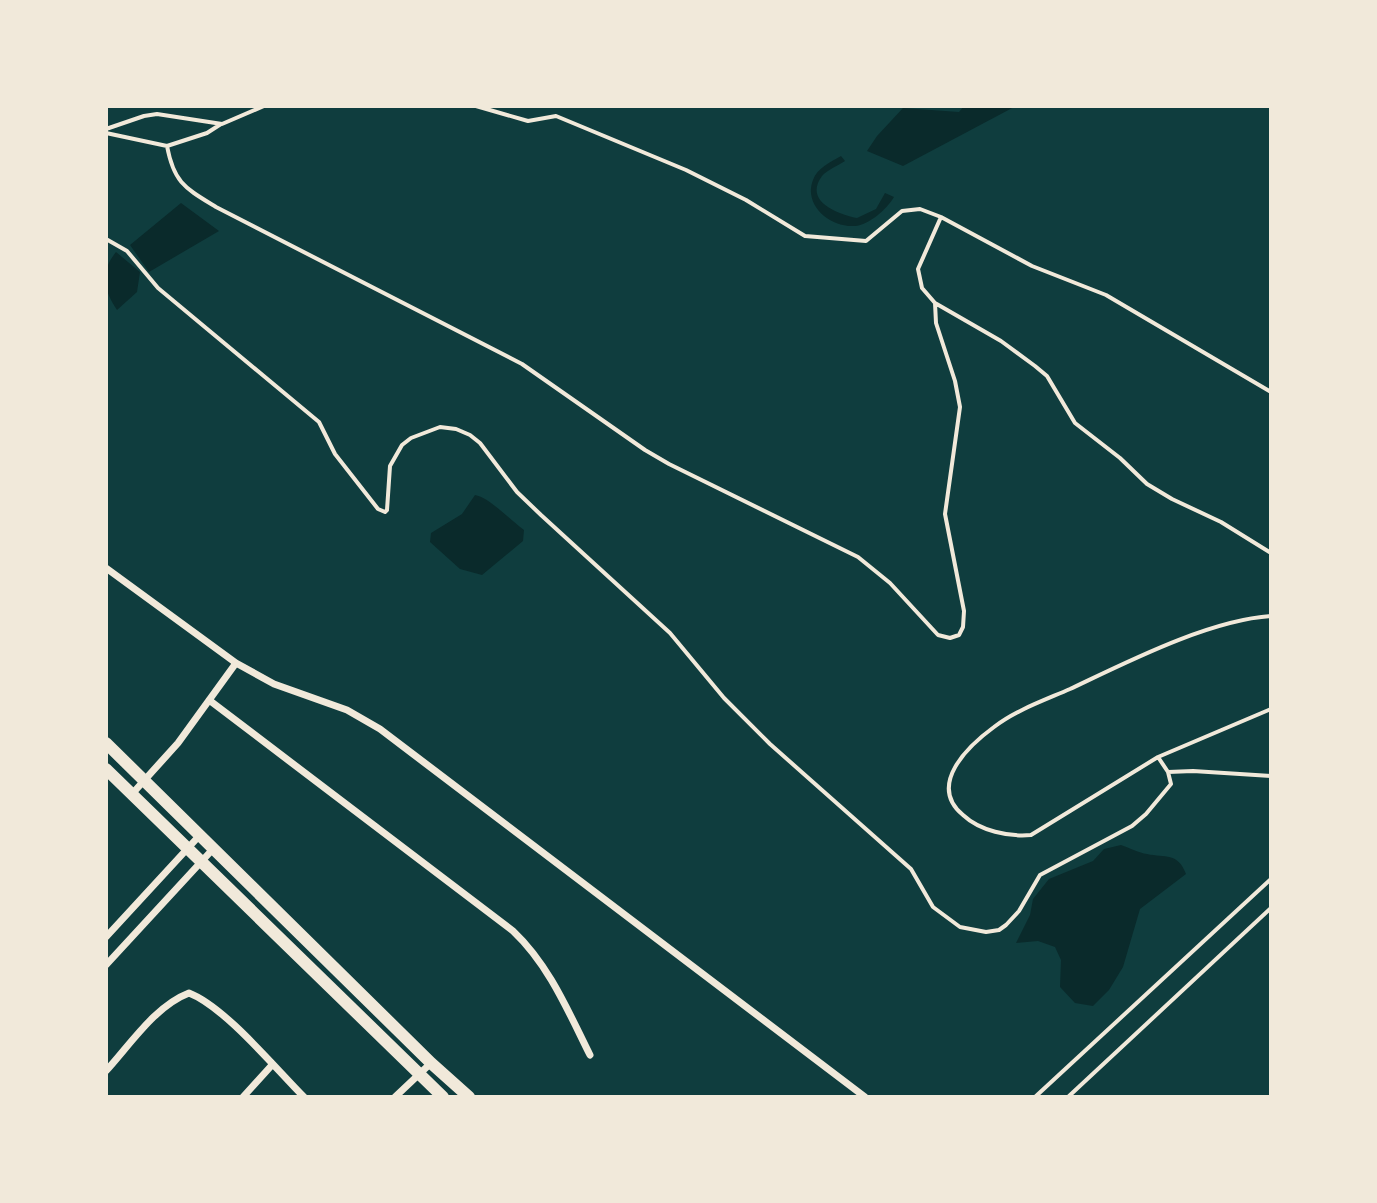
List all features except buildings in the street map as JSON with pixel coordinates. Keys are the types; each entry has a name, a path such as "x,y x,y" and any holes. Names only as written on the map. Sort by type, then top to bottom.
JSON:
{"main road":[{"path":"106,743 469,1097"},
{"path":"106,769 440,1096"}],"street":[{"path":"106,568 236,663 274,684 347,710 380,729 865,1097"},
{"path":"132,794 178,743 236,663"},
{"path":"209,700 513,931 545,967 590,1055"},
{"path":"106,937 200,835"},
{"path":"106,965 213,849"},
{"path":"106,1071 163,1009 189,993 203,999 219,1012 304,1097"},
{"path":"395,1097 431,1063"},
{"path":"243,1097 272,1065"},
{"path":"440,1096 450,1080"}],"lane":[{"path":"106,131 167,146 207,133 264,106"},
{"path":"476,106 528,121 556,116 686,170 812,238 866,241 897,215 920,209 1032,266 1106,295 1271,392"},
{"path":"106,131 157,114 222,124"},
{"path":"167,146 175,177 191,192 255,228 522,364 669,464 858,557 890,583 938,635 950,638 959,635 964,611 945,514 960,407 936,323 935,303"},
{"path":"941,217 918,269 922,288 935,303 1001,341 1047,376 1075,423 1147,484 1221,522 1271,553"},
{"path":"106,239 127,251 158,288 319,422 341,462 378,509 387,510 390,466 411,438 440,427 456,429 480,443 517,492 670,633 724,698 826,796 911,869 933,907 960,927 986,932 999,930 1019,911 1040,875 1132,826 1146,814 1170,787 1168,772 1158,757"},
{"path":"1271,616 1197,634 1126,663 1004,721 967,750 955,764 950,777 951,800 963,816 983,827 1011,835 1031,835 1158,757 1271,709"},
{"path":"1168,772 1271,776"},
{"path":"1035,1097 1271,879"},
{"path":"1068,1097 1271,908"}],"water":[{"path":"964,106 1016,106 903,166 867,151 903,108 959,112"},
{"path":"841,156 845,161 824,174 817,185 820,200 826,205 857,218 876,209 885,193 894,197 877,216 860,225 846,226 828,219 815,206 812,198 815,176"},
{"path":"181,203 219,231 149,272 130,245"},
{"path":"116,252 140,272 137,292 117,310 105,281 107,267"},
{"path":"475,495 524,530 523,541 482,575 460,569 430,542 431,533 462,514"},
{"path":"1121,845 1175,859 1186,874 1140,909 1123,967 1109,990 1093,1006 1075,1003 1060,987 1061,960 1055,947 1038,941 1016,943 1030,915 1033,899 1049,879 1093,861 1104,849"}]}
